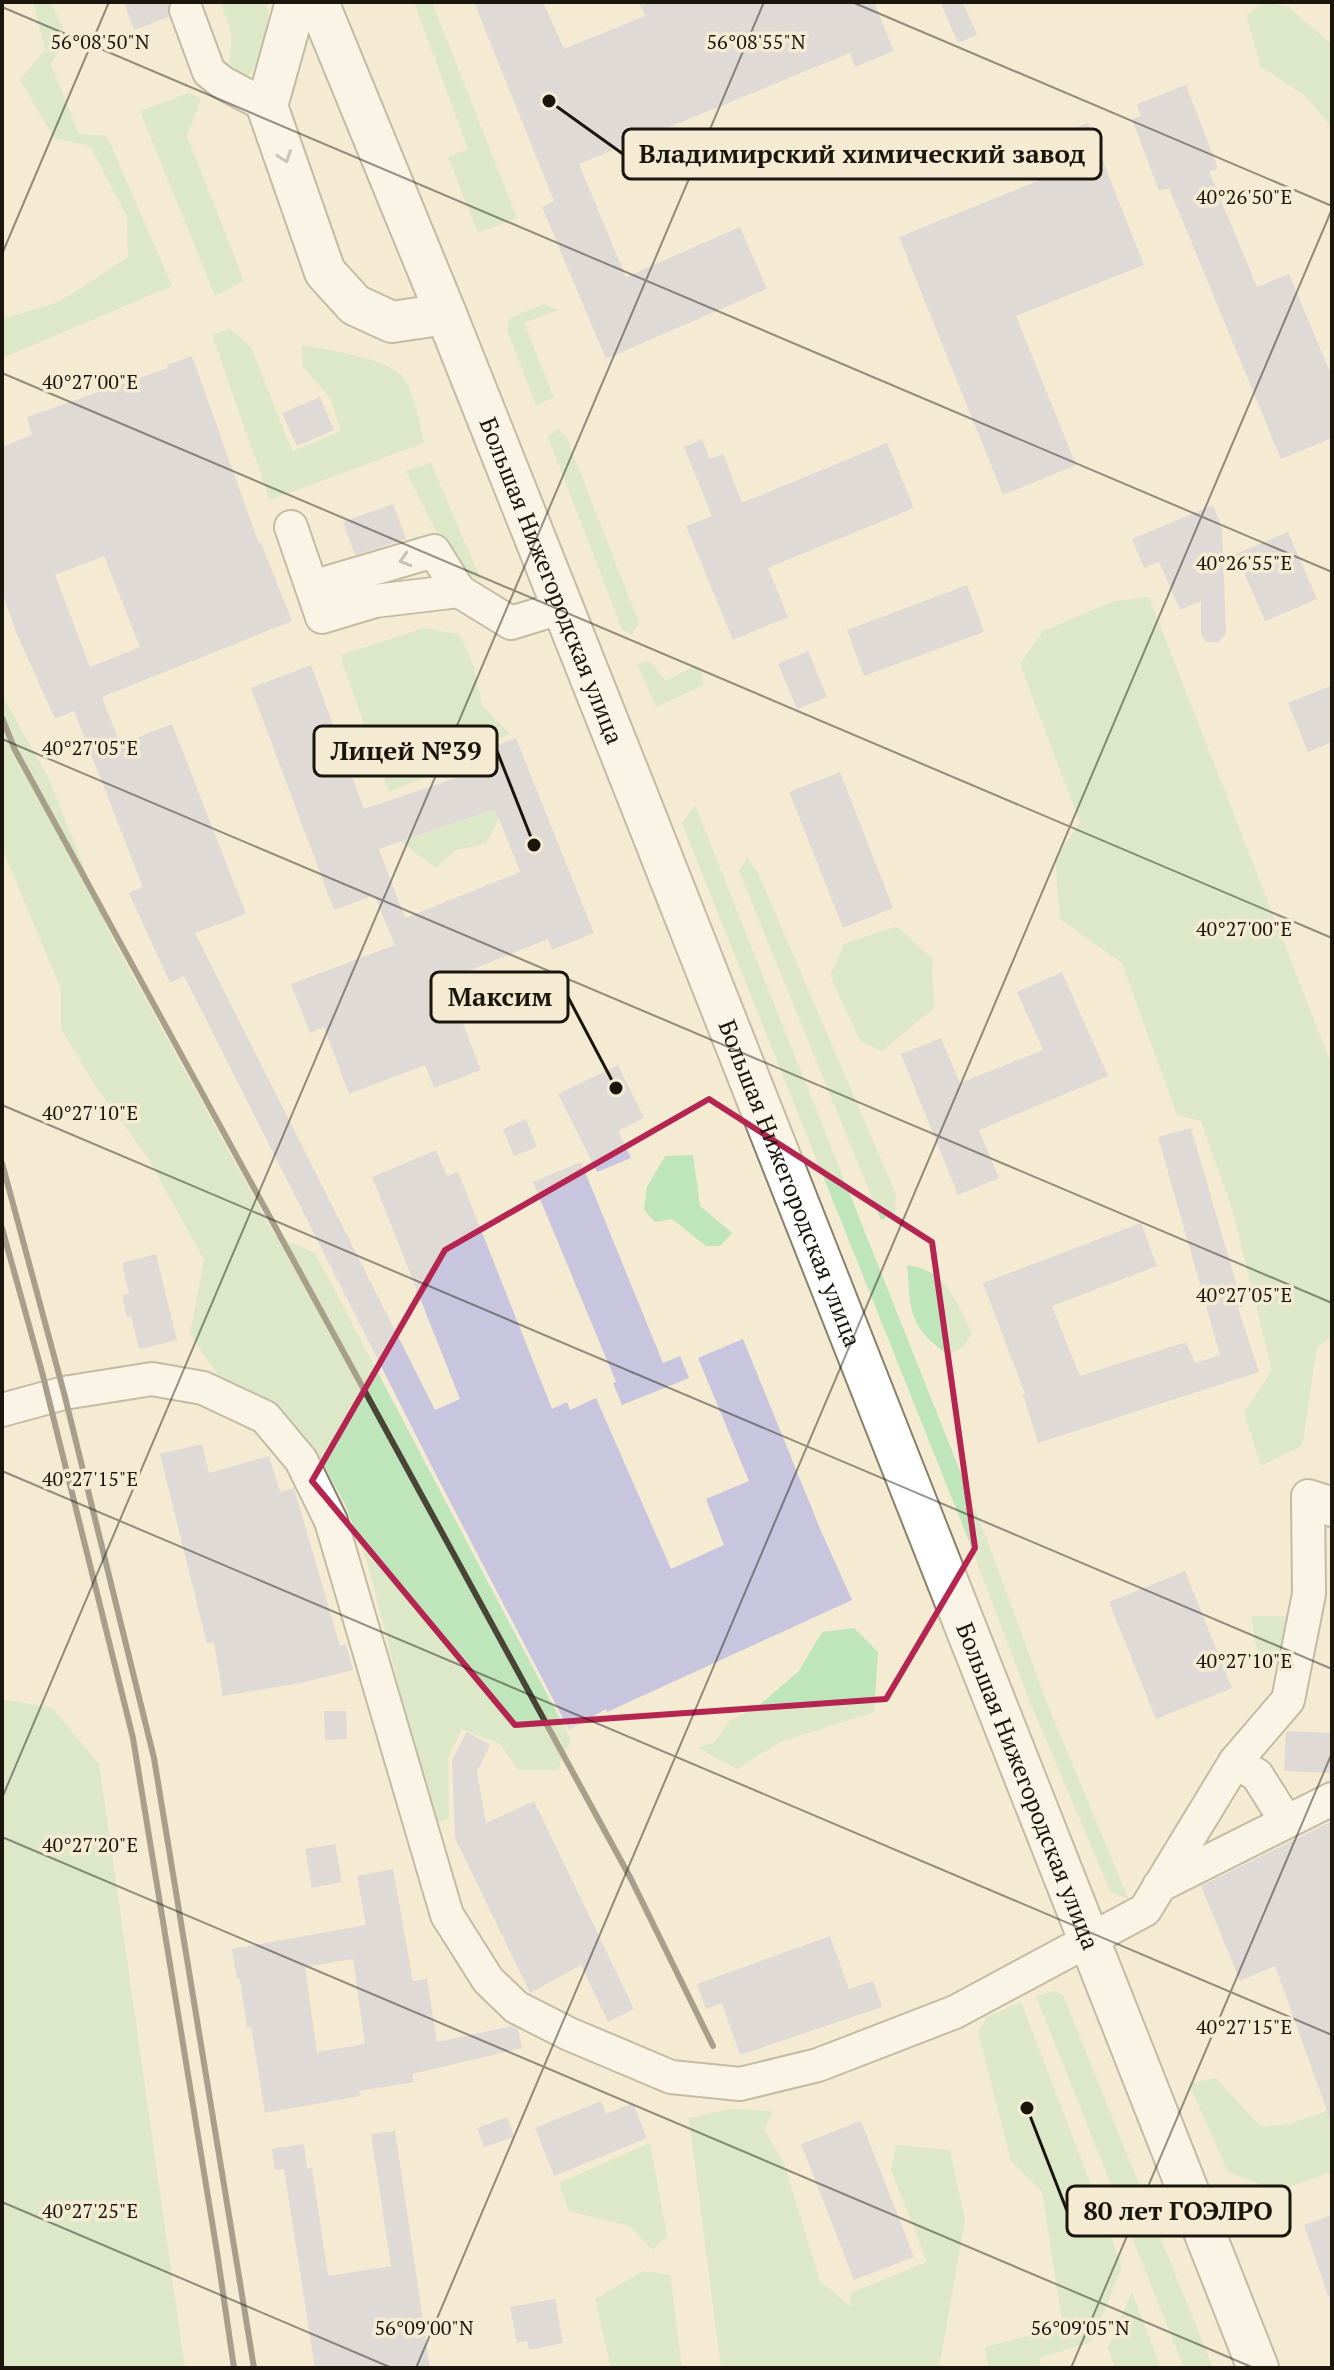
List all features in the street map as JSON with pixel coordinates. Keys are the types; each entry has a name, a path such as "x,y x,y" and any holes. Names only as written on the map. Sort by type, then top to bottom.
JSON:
{"main road":[{"path":"296,2 267,106 325,272 355,305 392,322 446,314"},
{"name":"Большая Нижегородская улица","path":"318,2 563,607 1258,2368"}],"street":[{"path":"186,10 209,72 223,83 267,106"},
{"path":"291,527 322,617 375,601 459,591"},
{"path":"312,587 434,551 459,591 511,623 563,607"},
{"path":"2,1410 64,1393 152,1379 203,1388 265,1417 301,1460 331,1521 447,1915 488,1980 516,2007 569,2034 671,2077 740,2084 818,2065 955,2012 1145,1910 1235,1762 1288,1700 1309,1594 1308,1496 1324,1501 1332,1510"},
{"path":"1235,1762 1257,1775 1286,1821"},
{"path":"1159,1886 1332,1799"}],"highlighted area":[{"path":"709,1099 932,1242 975,1548 886,1699 515,1725 312,1481 445,1250"}],"green space":[{"path":"33,2 51,2 67,38 51,64 79,134 107,136 172,286 2,358 2,319 59,302 128,257 127,216 90,146 54,138 20,80 45,50"},
{"path":"220,2 266,2 268,22 265,44 256,65 243,80 229,69 232,34"},
{"path":"414,2 432,2 517,218 478,233 448,157 468,149"},
{"path":"1264,2 1289,7 1332,45 1332,127 1303,94 1261,67 1246,15"},
{"path":"189,93 201,99 187,136 244,281 215,296 140,111"},
{"path":"544,304 558,310 524,323 554,398 536,405 507,330 510,318"},
{"path":"230,329 251,347 292,451 341,431 330,398 303,367 302,345 356,356 396,370 410,391 424,443 270,500 212,335"},
{"path":"558,429 566,436 639,623 631,635 622,629 548,437"},
{"path":"431,463 481,580 457,573 406,471"},
{"path":"1149,597 1332,1066 1332,1337 1317,1347 1302,1446 1261,1466 1244,1413 1272,1370 1233,1212 1201,1121 1177,1115 1122,963 1060,919 1055,859 1080,823 1020,664 1043,631 1114,601"},
{"path":"424,628 459,634 474,667 482,705 510,734 472,751 469,759 389,792 341,655"},
{"path":"650,661 666,681 692,667 701,670 704,685 656,707 637,664"},
{"path":"2,695 49,779 111,936 275,1236 315,1253 571,1740 557,1770 518,1770 500,1744 462,1729 448,1758 449,1818 437,1824 419,1766 369,1568 345,1504 314,1448 270,1404 224,1384 190,1334 204,1260 148,1158 94,1084 61,1029 61,989 2,848"},
{"path":"485,784 499,818 486,844 456,850 436,868 401,842 476,816"},
{"path":"695,805 985,1534 1045,1698 1128,1898 1111,1893 1030,1702 965,1531 682,823"},
{"path":"747,858 758,873 896,1194 895,1213 881,1220 739,871"},
{"path":"897,926 932,959 934,1008 882,1051 861,1042 830,976 844,944"},
{"path":"693,1155 700,1206 732,1233 720,1246 706,1246 672,1219 655,1222 644,1210 647,1187 665,1156"},
{"path":"907,1265 932,1273 948,1288 972,1333 963,1347 948,1355 925,1335 911,1306"},
{"path":"1251,1616 1288,1616 1281,1660 1260,1667"},
{"path":"854,1628 878,1652 874,1712 780,1742 737,1769 698,1748 715,1742 729,1721 757,1707 799,1671 822,1632"},
{"path":"2,1699 52,1708 99,1764 185,2368 2,2368"},
{"path":"1054,1991 1063,1995 1213,2368 1184,2368 1036,1996"},
{"path":"1021,2002 1122,2266 1092,2342 1039,2358 1041,2368 988,2368 985,2347 1063,2327 1042,2191 1011,2161 978,2032 987,2017"},
{"path":"1216,2078 1261,2127 1290,2124 1332,2109 1332,2172 1277,2191 1228,2172 1189,2084"},
{"path":"731,2109 773,2111 764,2130 784,2163 820,2281 851,2307 850,2293 927,2262 891,2170 896,2145 950,2150 965,2220 939,2368 721,2368 689,2118"},
{"path":"650,2143 667,2236 653,2250 630,2226 569,2211 559,2183"},
{"path":"643,2271 670,2275 682,2368 611,2368 595,2299"},
{"path":"1132,2292 1161,2368 1115,2368 1108,2348"}],"building":[{"path":"124,2 169,2 168,17 134,30"},
{"path":"474,2 543,2 564,49 645,16 639,2 874,2 894,51 855,67 850,53 579,164 626,277 740,227 767,289 606,359 542,207 554,201"},
{"path":"940,2 963,2 977,35 958,43"},
{"path":"1186,85 1218,169 1209,171 1257,287 1289,274 1332,377 1332,438 1281,459 1169,188 1159,191 1132,119 1141,116 1137,104"},
{"path":"1088,123 1144,265 1016,316 1076,465 1003,495 899,237 1038,181 1025,148"},
{"path":"192,356 259,544 292,621 102,697 120,744 172,724 246,914 195,933 435,1410 460,1399 372,1177 436,1150 447,1176 458,1172 552,1409 567,1402 570,1410 596,1398 671,1569 724,1545 706,1499 749,1481 698,1358 743,1339 852,1600 607,1712 606,1709 569,1730 184,976 170,983 129,893 143,887 74,711 55,719 16,632 2,591 2,447 32,435 27,417 168,368 167,365","holes":["104,556 140,647 90,667 55,575"]},
{"path":"320,397 334,430 297,446 282,413"},
{"path":"702,439 710,459 723,454 742,503 887,443 914,508 768,568 788,617 733,640 686,526 712,516 684,447"},
{"path":"393,504 406,539 355,555 343,522"},
{"path":"1213,505 1222,528 1226,634 1218,642 1206,642 1201,634 1201,601 1180,610 1159,562 1144,568 1132,539"},
{"path":"1288,532 1317,599 1265,621 1236,554"},
{"path":"967,585 984,632 864,676 847,630"},
{"path":"808,651 827,697 797,709 778,664"},
{"path":"311,665 364,809 479,770 473,755 516,738 594,933 552,950 548,939 446,980 481,1070 434,1088 425,1065 349,1094 324,1027 310,1033 291,984 395,945 374,895 334,910 251,688","holes":["495,809 520,872 405,918 379,849"]},
{"path":"1332,685 1332,742 1308,752 1288,703"},
{"path":"840,772 893,908 843,928 789,792"},
{"path":"1062,972 1108,1076 979,1130 999,1178 958,1195 901,1054 941,1038 960,1083 1043,1050 1017,992"},
{"path":"618,1065 644,1118 618,1131 631,1158 597,1172 558,1094"},
{"path":"526,1119 537,1147 514,1156 503,1129"},
{"path":"1191,1128 1243,1307 1238,1308 1259,1372 1038,1443 1025,1394 983,1283 1141,1223 1157,1266 1052,1306 1080,1376 1186,1342 1195,1363 1220,1355 1158,1137"},
{"path":"581,1162 663,1363 680,1356 689,1378 622,1405 613,1383 616,1382 533,1182"},
{"path":"156,1254 177,1340 139,1349 122,1295 129,1294 122,1263"},
{"path":"202,1444 209,1473 269,1456 280,1492 294,1488 340,1646 346,1644 353,1670 301,1683 223,1696 214,1642 207,1644 160,1454"},
{"path":"1185,1571 1232,1688 1156,1719 1109,1602"},
{"path":"324,1711 346,1711 347,1739 325,1740"},
{"path":"1286,1731 1332,1733 1332,1773 1284,1771"},
{"path":"467,1732 490,1745 477,1772 486,1823 534,1801 634,2009 608,2022 581,1965 530,1993 455,1838 452,1760"},
{"path":"1332,1821 1330,2119 1275,1966 1240,1981 1201,1886"},
{"path":"335,1844 342,1882 312,1888 305,1849"},
{"path":"393,1869 413,1981 427,1979 437,2042 512,2026 518,2029 522,2048 412,2074 414,2082 359,2091 360,2096 265,2113 251,2027 247,2028 232,1949 366,1925 357,1876","holes":["353,1959 365,2044 317,2052 305,1967"]},
{"path":"830,1936 849,1989 873,1981 882,2007 740,2055 722,2003 706,2009 697,1984"},
{"path":"601,2101 606,2114 633,2103 647,2138 554,2176 535,2128"},
{"path":"507,2117 514,2137 484,2147 477,2128"},
{"path":"861,2121 914,2257 854,2280 801,2144"},
{"path":"395,2131 430,2368 315,2368 284,2169 275,2170 272,2149 304,2144 307,2169 312,2168 328,2276 391,2266 371,2134"},
{"path":"1332,2215 1332,2295 1328,2296 1304,2225"},
{"path":"555,2299 563,2343 529,2350 527,2341 517,2343 510,2307"}],"railway":[{"path":"2,718 15,750 631,1879 713,2046"},
{"path":"2,1163 64,1393 154,1758 254,2368"},
{"path":"2,1228 42,1372 133,1738 234,2368"}],"place":[{"name":"Владимирский химический завод","path":"549,101"},
{"name":"Лицей №39","path":"534,845"},
{"name":"Максим","path":"616,1088"},
{"name":"80 лет ГОЭЛРО","path":"1027,2108"}]}
